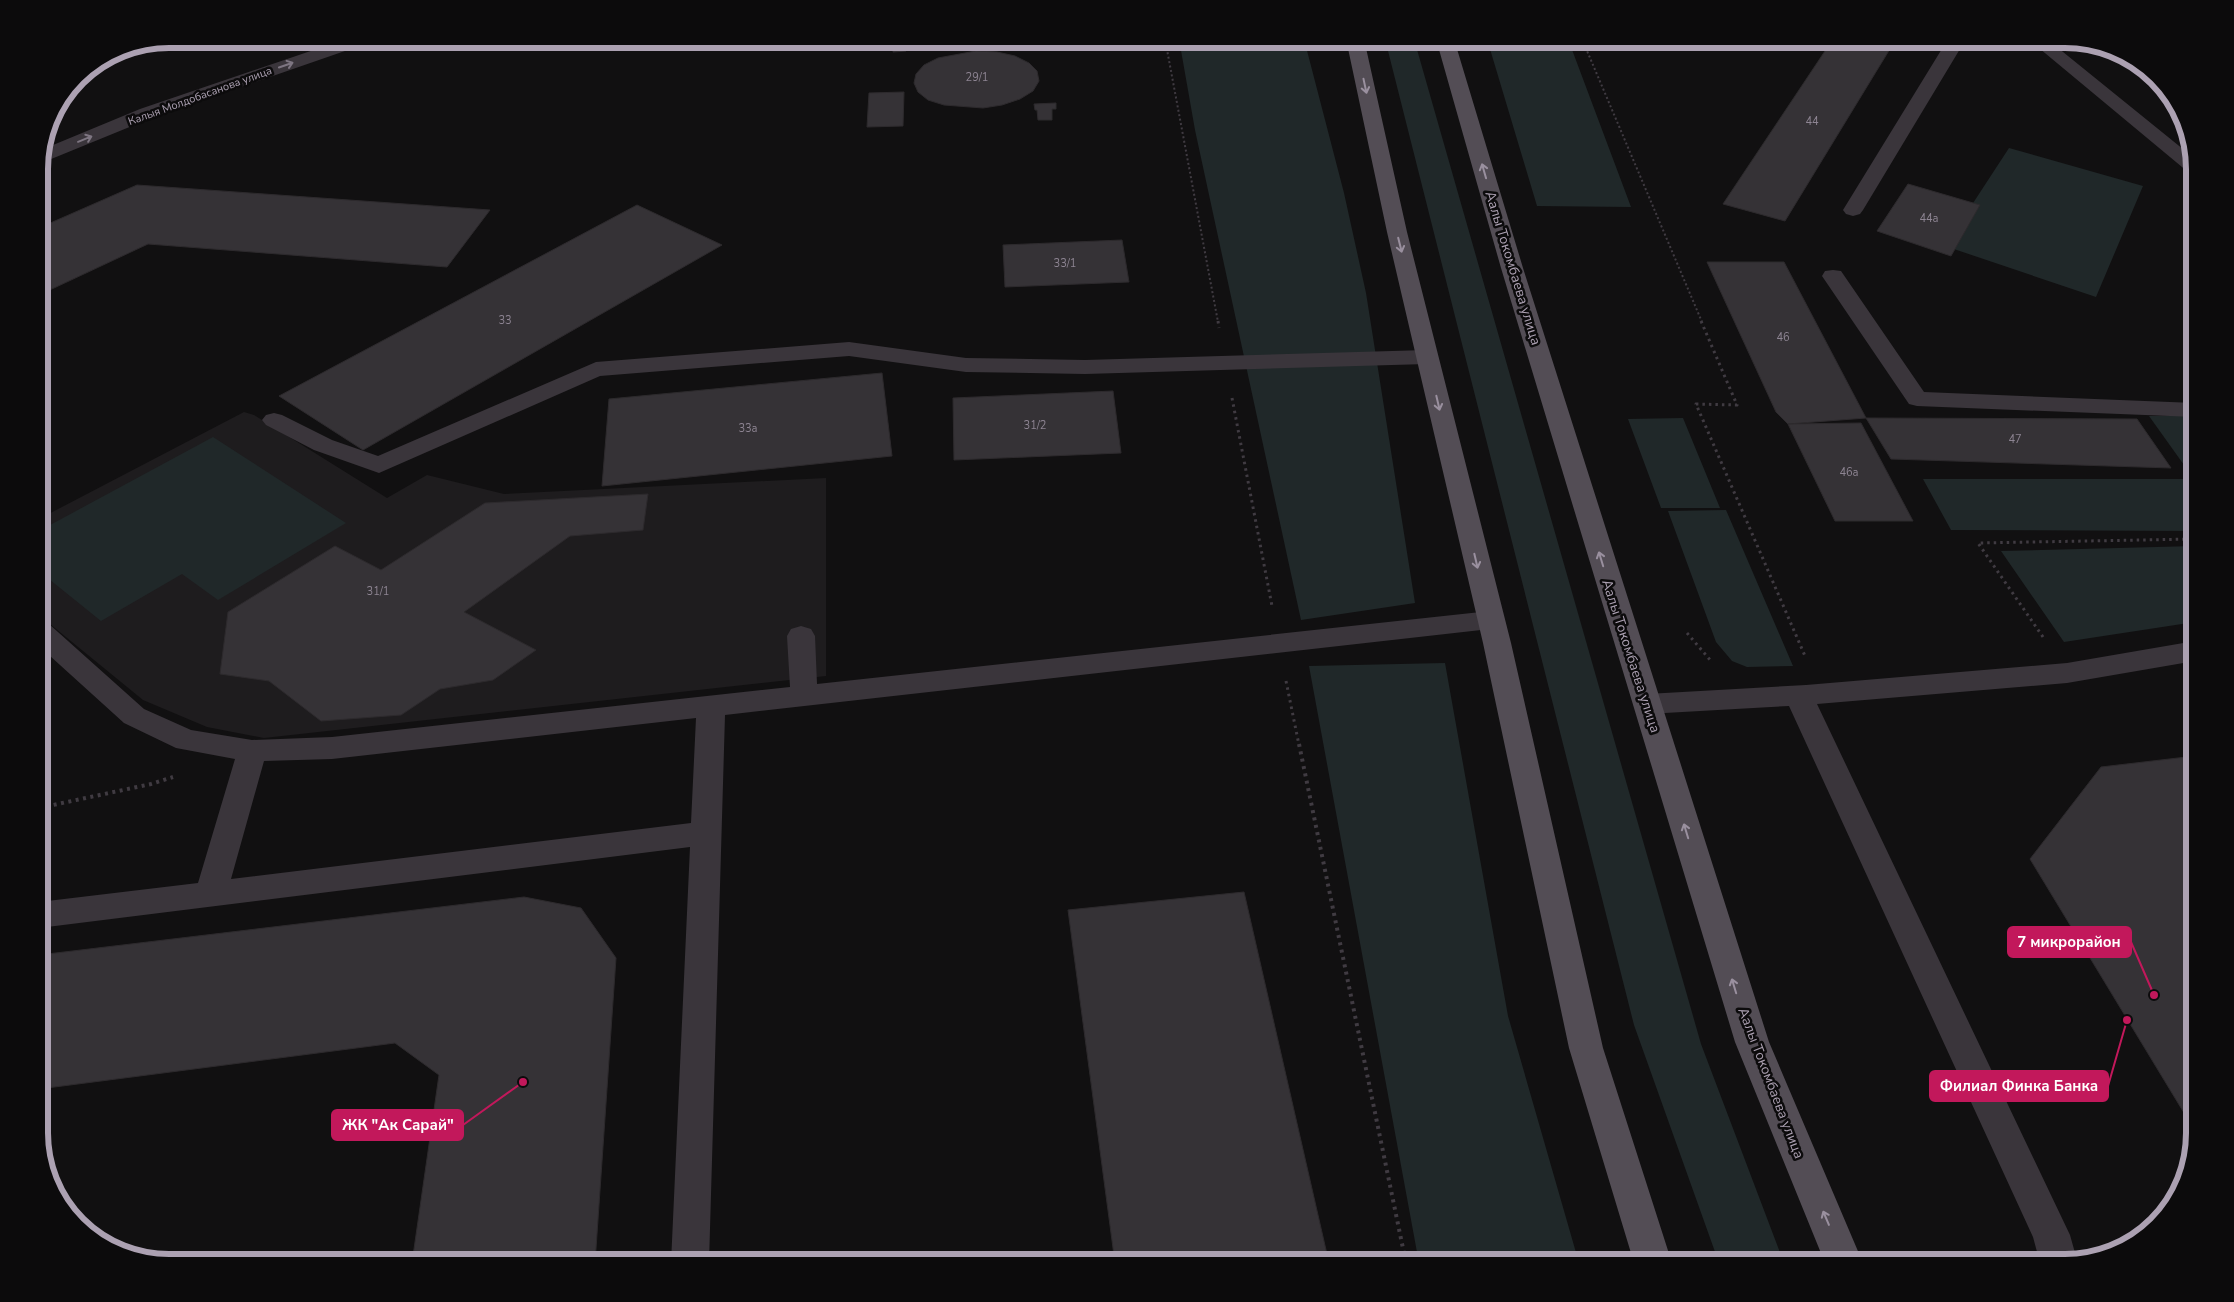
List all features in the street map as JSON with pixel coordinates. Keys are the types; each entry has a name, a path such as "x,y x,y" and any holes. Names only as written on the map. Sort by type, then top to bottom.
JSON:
{"main road":[{"path":"1357,48 1396,232 1497,643 1586,1048 1651,1254"},
{"name":"Аалы Токомбаева улица","path":"1448,48 1512,268 1752,1042 1840,1254"}],"street":[{"name":"Калыя Молдобасанова улица","path":"49,154 148,113 336,48"},
{"path":"1852,210 1951,48"},
{"path":"2048,48 2186,161"},
{"path":"1833,276 1917,399 2186,410"},
{"path":"274,420 323,445 379,465 596,369 849,349 966,365 1065,367 1427,357"},
{"path":"48,640 134,716 186,740 252,751 332,748 1490,620"},
{"path":"801,636 804,696"},
{"path":"1647,704 1802,695 2067,673 2186,653"},
{"path":"1802,695 2051,1235 2056,1254"},
{"path":"690,1254 711,706"},
{"path":"211,893 252,751"},
{"path":"48,914 706,832"}],"path":[{"path":"1586,48 1737,405 1696,404 1809,667 1802,695"},
{"path":"2067,673 1978,543 2186,539"},
{"path":"48,806 151,784 178,775"}],"shaded area":[{"path":"1181,48 1306,48 1344,193 1366,293 1415,603 1301,620 1195,130"},
{"path":"1387,48 1417,48 1701,1044 1781,1254 1716,1254 1634,1025"},
{"path":"1490,48 1571,48 1631,207 1537,206"},
{"path":"2009,148 2143,186 2096,297 1945,246"},
{"path":"244,412 254,415 387,498 427,475 504,494 826,478 826,676 264,738 207,727 143,700 48,622 48,514"},
{"path":"2149,416 2186,416 2186,468"},
{"path":"1683,418 1720,508 1661,508 1628,419"},
{"path":"213,437 346,523 218,600 182,574 101,621 48,578 48,526"},
{"path":"1923,479 2186,479 2186,531 1951,530"},
{"path":"1726,510 1793,666 1747,667 1732,661 1716,642 1668,511"},
{"path":"2186,546 2186,623 2064,642 2001,551"},
{"path":"1445,663 1508,1016 1576,1254 1417,1254 1309,666"}],"building":[{"path":"894,48 906,48 906,51 893,52"},
{"path":"1827,48 1891,48 1785,221 1723,204"},
{"path":"976,51 997,52 1015,56 1029,63 1037,71 1039,81 1033,91 1020,99 1002,105 983,108 944,105 928,100 918,92 914,83 916,74 924,65 938,58"},
{"path":"904,92 903,126 867,127 869,93"},
{"path":"1056,103 1056,109 1052,109 1052,120 1038,120 1034,104"},
{"path":"1908,184 1980,205 1951,256 1877,231"},
{"path":"137,185 490,210 447,267 148,244 48,291 48,224"},
{"path":"637,205 722,245 363,450 279,396"},
{"path":"1122,240 1129,282 1005,287 1003,245"},
{"path":"1707,262 1784,262 1866,418 1788,424 1776,412"},
{"path":"882,373 892,456 602,486 609,399"},
{"path":"1113,391 1121,453 954,460 953,398"},
{"path":"1866,418 2137,419 2171,468 1891,459"},
{"path":"1861,423 1913,521 1835,521 1788,424"},
{"path":"648,494 643,530 570,536 464,612 536,650 493,680 440,689 401,715 321,721 269,681 220,674 228,612 335,546 381,570 485,503"},
{"path":"2186,757 2186,1116 2030,859 2101,767"},
{"path":"1244,892 1327,1254 1114,1254 1068,910"},
{"path":"524,897 581,908 616,958 596,1254 413,1254 439,1075 395,1043 48,1088 48,954"}],"place":[{"name":"7 микрорайон","path":"2154,995"},
{"name":"Филиал Финка Банка","path":"2127,1020"},
{"name":"ЖК \"Ак Сарай\"","path":"523,1082"}]}
